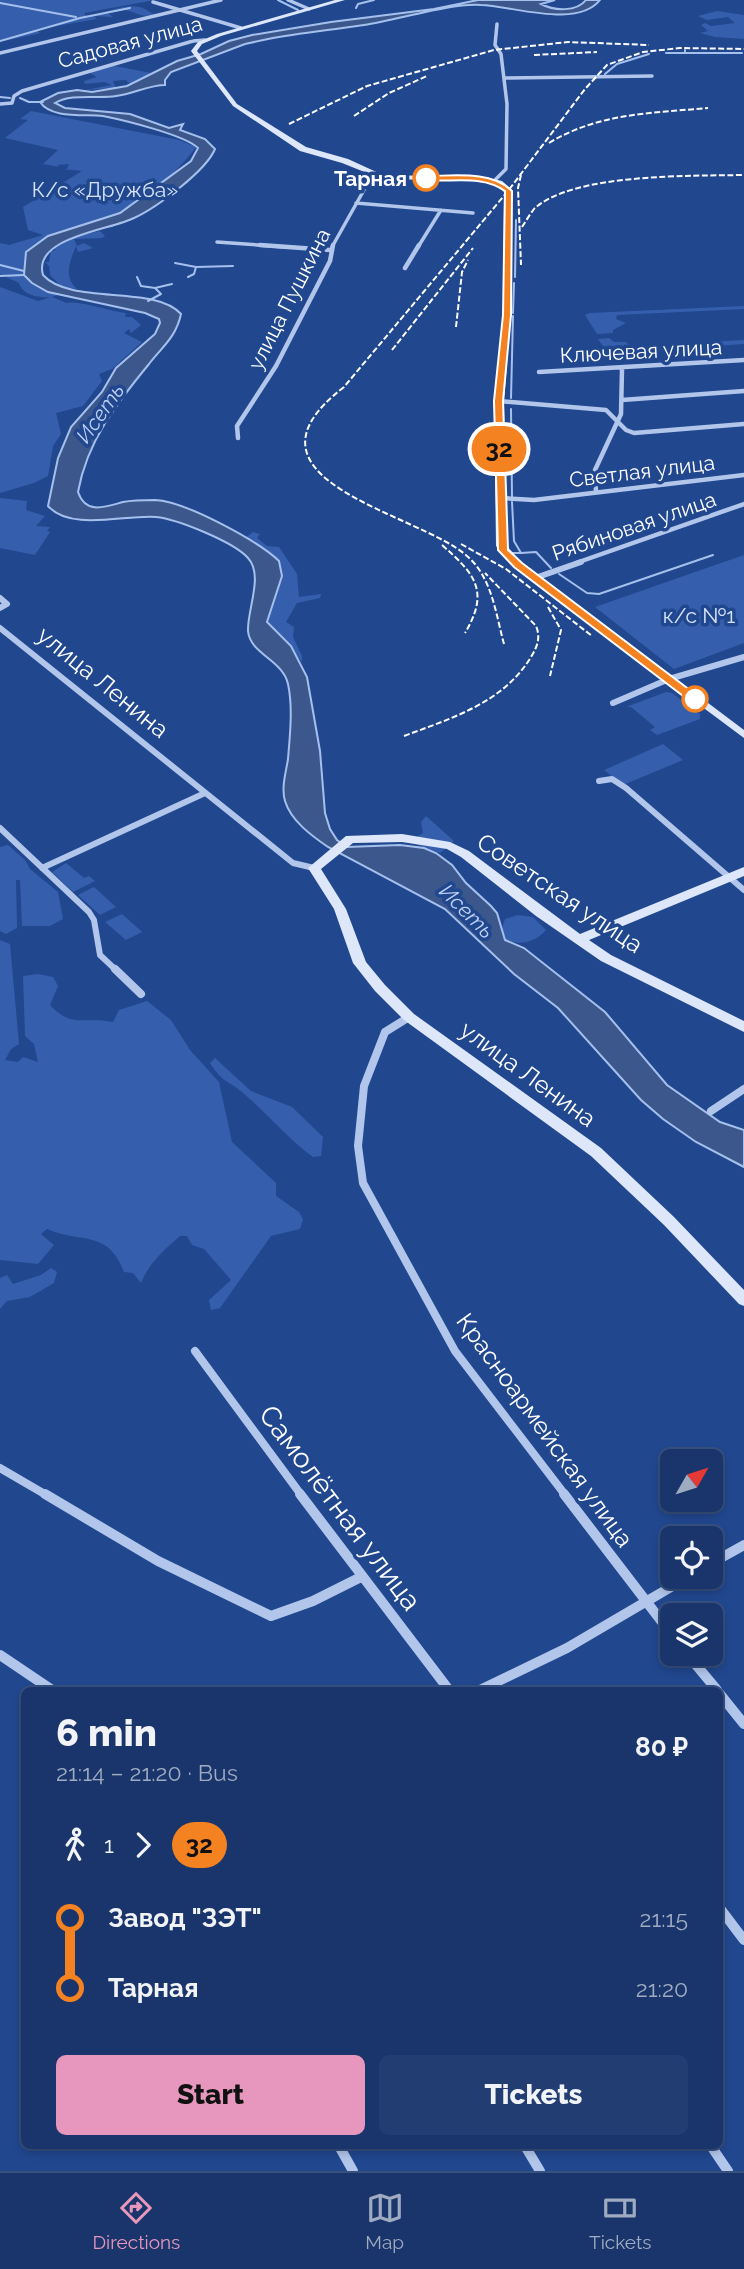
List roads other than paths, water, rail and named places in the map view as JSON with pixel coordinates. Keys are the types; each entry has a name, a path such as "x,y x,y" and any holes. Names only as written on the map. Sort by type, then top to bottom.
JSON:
{"main road":[{"name":"Садовая улица","path":"205,40 342,0"},
{"path":"205,40 195,48 195,54 206,63 229,99 293,144 345,160 375,176 494,181 508,191 507,315 499,401 501,545 508,556 535,578 744,735"},
{"name":"Советская улица","path":"319,863 342,843 369,836 450,846 465,854 541,913 607,958 744,1027"},
{"name":"улица Ленина","path":"319,863 340,909 351,943 368,975 409,1017 596,1152 669,1220 744,1300"},
{"path":"580,939 744,871"}],"street":[{"path":"0,52 221,0"},
{"path":"288,0 310,9"},
{"path":"153,2 241,28"},
{"path":"494,181 501,177 506,169 507,104 501,54 495,45 498,24"},
{"name":"Садовая улица","path":"0,104 15,102 14,96 22,90 193,41 205,40"},
{"path":"504,78 652,76"},
{"name":"улица Пушкина","path":"238,438 237,426 292,337 330,261 330,250 369,181 375,176"},
{"path":"356,204 474,213"},
{"path":"405,268 441,210"},
{"path":"217,242 330,250"},
{"name":"Ключевая улица","path":"539,372 744,360"},
{"path":"596,492 595,469 621,414 621,369"},
{"path":"622,400 744,391"},
{"path":"499,401 609,411 626,430 645,434 744,424"},
{"name":"Светлая улица","path":"501,498 534,500 744,475"},
{"name":"Рябиновая улица","path":"535,578 744,504"},
{"path":"0,598 7,604 0,608"},
{"name":"улица Ленина","path":"0,628 293,863 319,863"},
{"path":"613,703 669,679 744,657"},
{"path":"599,781 612,779 626,788 744,890"},
{"path":"42,867 205,793"},
{"path":"0,828 89,912 94,920 100,955 141,994"},
{"name":"Красноармейская улица","path":"409,1017 385,1032 364,1086 358,1146 363,1183 455,1351 660,1620"},
{"path":"711,1111 744,1089"},
{"name":"Самолётная улица","path":"195,1351 361,1577 447,1687"},
{"path":"0,1468 158,1562 271,1616 313,1601 361,1577"},
{"path":"723,1557 744,1545"},
{"path":"486,1687 567,1648 667,1589"},
{"path":"0,1655 48,1687"},
{"path":"697,1666 714,1687"},
{"path":"723,1698 744,1724"},
{"path":"723,1912 744,1940"},
{"path":"341,2149 353,2171"},
{"path":"527,2149 540,2171"},
{"path":"712,2149 728,2171"}],"water":[{"name":"Исеть","path":"478,0 555,0 541,4 565,9 577,7 586,0 600,0 590,9 561,15 468,5 364,25 268,39 245,44 171,72 165,85 116,96 77,97 55,103 65,108 130,114 169,128 183,124 180,130 205,139 215,149 202,168 155,206 134,218 61,243 49,252 43,262 43,275 56,284 73,290 152,300 169,305 181,314 172,335 126,393 96,439 82,473 78,492 86,504 97,508 127,501 151,500 184,507 238,533 279,561 282,576 267,622 291,646 307,677 320,751 325,813 337,840 347,847 400,845 424,848 452,865 497,913 505,940 524,948 605,1012 667,1085 720,1122 744,1130 744,1167 696,1142 663,1119 641,1100 558,1008 514,974 445,909 328,847 297,821 288,808 284,791 291,721 288,684 280,669 254,646 250,639 248,623 255,574 248,558 231,545 165,519 144,517 85,520 58,514 48,506 58,458 71,427 102,392 116,368 155,334 160,323 159,319 145,313 48,292 24,275 26,252 48,236 120,213 191,161 198,148 180,138 153,129 103,116 60,113 52,111 40,102 58,93 77,90 92,92 127,86 177,61 252,35 434,9"}],"waterway":[{"path":"278,0 298,10"},
{"path":"356,8 358,4 374,0"},
{"path":"0,3 76,17"},
{"path":"0,41 80,18 130,8"},
{"path":"666,53 685,53"},
{"path":"685,53 742,53"},
{"path":"605,74 617,64 649,54"},
{"path":"0,97 10,98"},
{"path":"20,98 29,102 43,102"},
{"path":"515,277 516,220"},
{"path":"175,263 196,267"},
{"path":"0,265 24,271"},
{"path":"196,267 233,266"},
{"path":"188,277 194,274 196,267"},
{"path":"0,276 24,275"},
{"path":"137,277 141,286 155,288"},
{"path":"513,313 514,283"},
{"path":"155,288 172,284"},
{"path":"148,301 161,294 155,288"},
{"path":"511,398 513,316"},
{"path":"511,409 512,497"},
{"path":"512,502 514,541 521,553"},
{"path":"521,553 536,552 551,568"},
{"path":"511,553 521,553"},
{"path":"559,574 587,593 599,594 713,555"}],"railway":[{"path":"289,124 367,86 494,50 568,42 649,45"},
{"path":"504,644 488,585 467,556 443,540 342,490 317,470 305,447 313,419 344,387 508,191 585,89 607,65 643,52 680,48 744,49"},
{"path":"534,55 597,52"},
{"path":"354,116 389,93 427,76"},
{"path":"549,143 568,133 606,120 646,113 708,108"},
{"path":"521,175 518,188 521,265"},
{"path":"522,227 534,209 552,197 576,189 634,179 744,175"},
{"path":"392,350 473,248"},
{"path":"456,327 462,272 468,260"},
{"path":"461,544 506,569 592,636"},
{"path":"442,545 463,565 475,584 477,606 465,633"},
{"path":"404,736 458,715 491,697 519,673 535,650 538,638 536,626 485,573"},
{"path":"548,607 561,630 550,676"}],"place":[{"name":"Тарная","path":"426,178"}],"park label":[{"name":"К/с «Дружба»","path":"105,189"},
{"name":"к/с №1","path":"699,615"}]}
